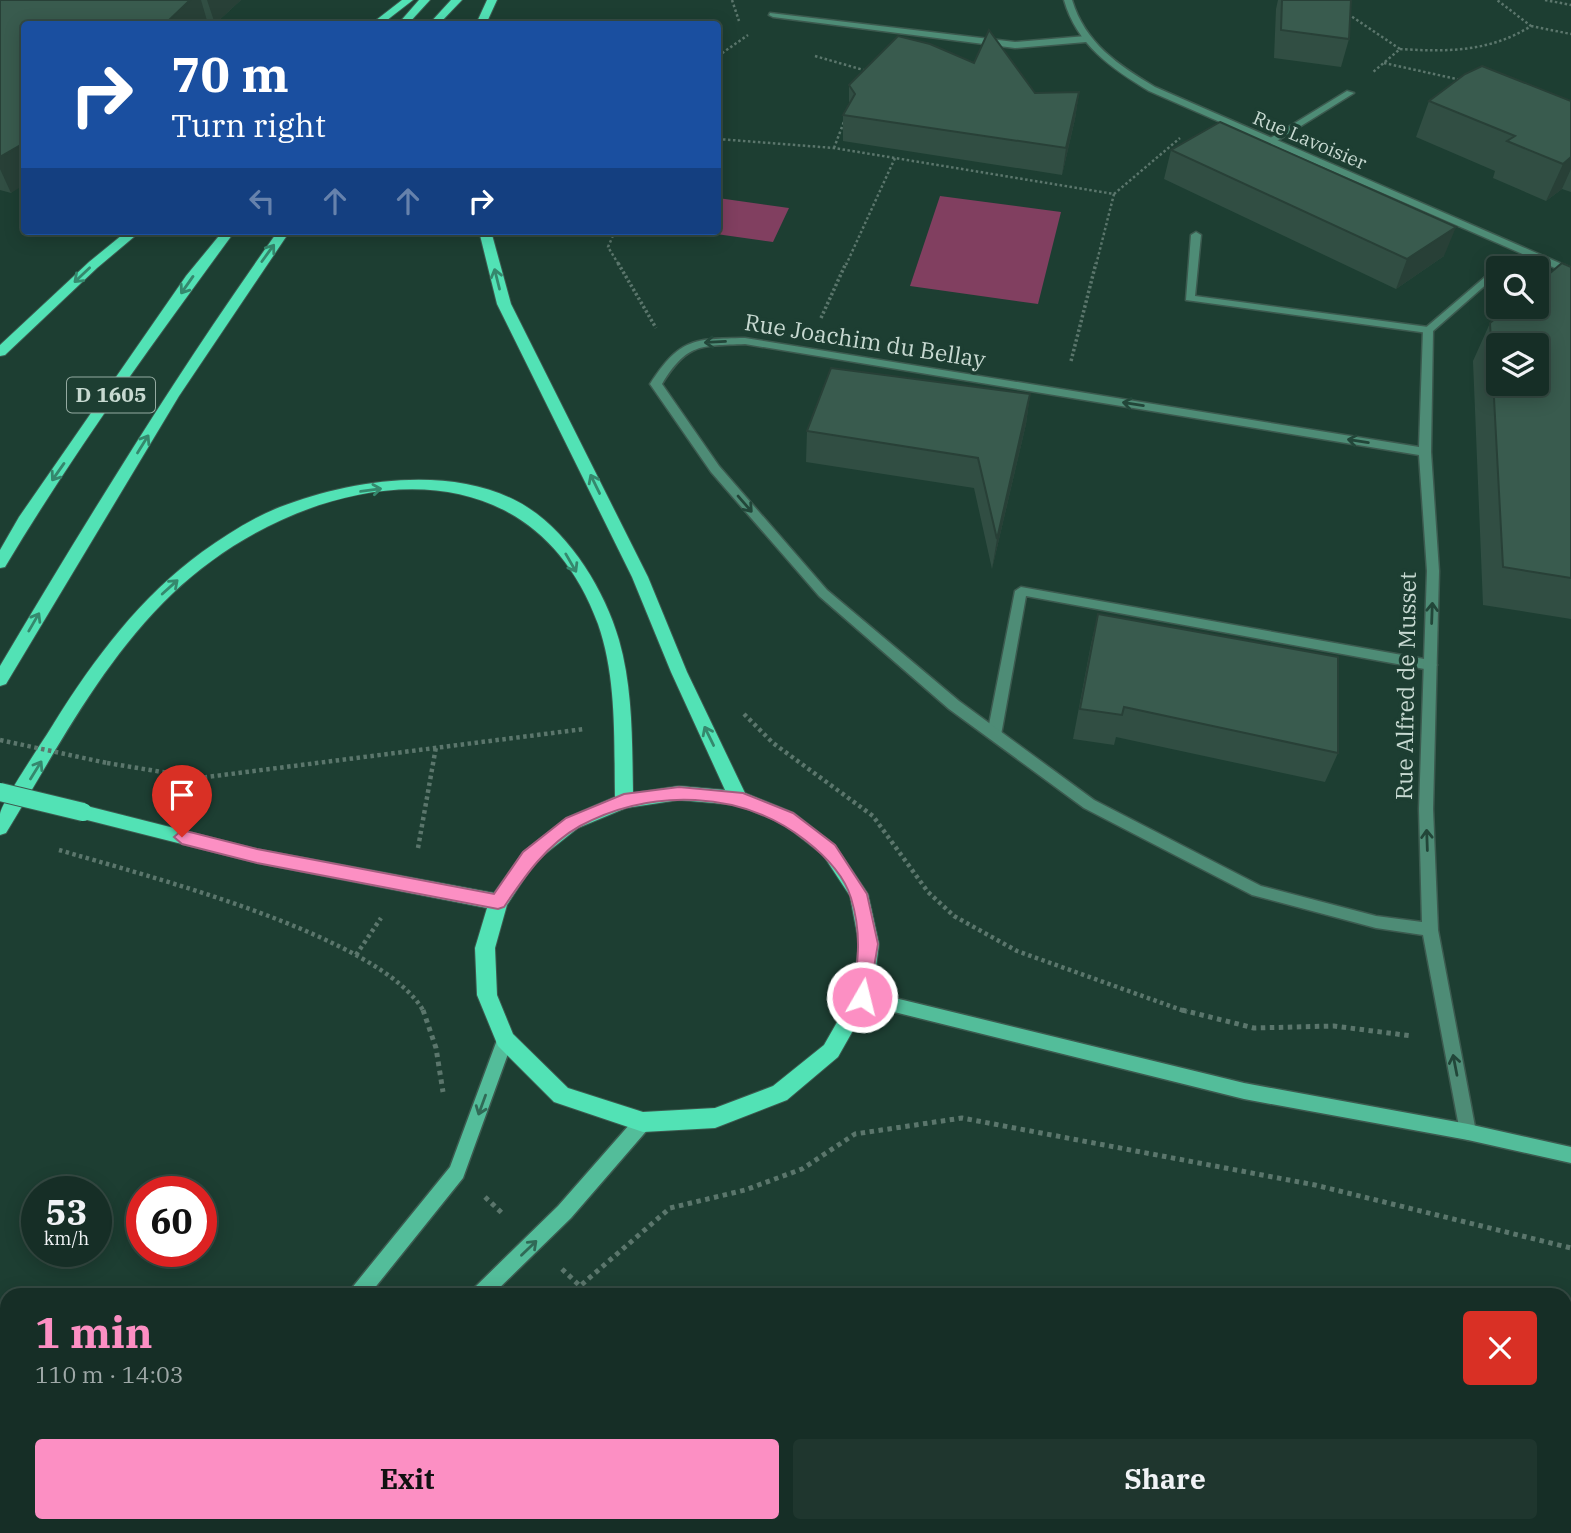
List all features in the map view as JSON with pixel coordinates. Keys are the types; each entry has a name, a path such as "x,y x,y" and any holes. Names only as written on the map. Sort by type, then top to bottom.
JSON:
{"main road":[{"path":"380,21 408,0"},
{"path":"406,21 425,0"},
{"path":"437,21 457,0"},
{"path":"482,21 492,0"},
{"path":"0,352 28,324 130,235"},
{"name":"D 1605","path":"0,563 31,510 191,279 226,235"},
{"name":"D 1605","path":"0,680 68,564 214,330 281,235"},
{"path":"486,235 504,304 640,577 679,671 738,798"},
{"path":"0,341 28,324"},
{"path":"0,828 107,655 157,598 197,563 239,534 284,512 332,495 386,488 440,486 483,494 518,509 560,544 605,624 615,666 622,732 624,800"},
{"path":"0,792 257,856 498,902"},
{"path":"679,793 738,798 788,818 830,850 859,894 869,944 862,997 831,1051 780,1093 715,1118 643,1122 561,1095 505,1040 487,995 485,948 498,902 529,857 572,822 624,800 679,793"},
{"path":"862,997 1244,1091 1468,1132 1571,1155"},
{"path":"364,1288 457,1172 505,1040"},
{"path":"487,1288 544,1234 610,1164 643,1122"}],"street":[{"name":"Rue Lavoisier","path":"1068,0 1072,16 1086,39 1128,75 1207,115 1571,272"},
{"path":"773,15 1015,45 1086,39"},
{"path":"1269,142 1350,93"},
{"path":"1196,236 1190,298 1428,330 1486,280"},
{"path":"1514,256 1521,250"},
{"name":"Rue Alfred de Musset","path":"1428,330 1425,452 1433,571 1426,809 1430,930 1468,1132"},
{"name":"Rue Joachim du Bellay","path":"673,356 700,343 745,341 1425,452"},
{"path":"673,356 656,384 715,469 823,593 954,705 1089,804 1257,891 1376,922 1430,930"},
{"path":"994,735 1021,591 1430,665"}],"path":[{"path":"732,0 741,24"},
{"path":"1497,0 1531,26 1571,34"},
{"path":"1545,0 1571,5"},
{"path":"1340,9 1400,49 1441,52 1480,49 1513,39 1531,26"},
{"path":"745,36 758,40"},
{"path":"1350,93 1400,49"},
{"path":"811,55 878,74"},
{"path":"1384,63 1470,83"},
{"path":"834,148 847,107 855,99"},
{"path":"1063,393 1114,194 1207,115"},
{"path":"721,139 834,148 1114,194"},
{"path":"806,351 895,158"},
{"path":"613,235 608,247 673,356"},
{"path":"739,708 770,741 842,789 872,816 897,841 935,900 965,923 1000,943 1181,1009 1256,1028 1307,1025 1375,1028 1451,1044"},
{"path":"0,740 107,763 199,778 592,728"},
{"path":"417,853 436,747"},
{"path":"54,848 243,907 356,955 402,986 421,1006 438,1053 443,1093 439,1106"},
{"path":"580,1286 670,1208 745,1190 802,1168 855,1134 924,1121 962,1118 1315,1185 1571,1248"}],"shaded area":[{"path":"940,196 1061,212 1038,304 910,286"},
{"path":"721,198 789,208 773,242 721,235"}],"building":[{"path":"0,0 190,0 168,21 21,21 21,145 0,157"},
{"path":"1282,0 1351,0 1349,39 1281,30"},
{"path":"989,30 1035,93 1079,92 1066,148 843,115 855,94 849,85 898,36 930,44 974,63"},
{"path":"1482,66 1571,101 1571,157 1563,164 1507,141 1515,136 1429,101 1465,74"},
{"path":"1220,122 1456,227 1407,259 1171,150"},
{"path":"1562,263 1571,267 1571,578 1503,567 1494,396 1549,396 1549,333 1491,333 1490,323 1495,319 1549,319 1549,274"},
{"path":"831,368 1030,394 997,539 978,458 807,431"},
{"path":"1098,614 1338,657 1338,753 1124,707 1122,715 1080,709"}],"route":[{"path":"182,837 257,856 402,881 498,902 529,857 572,822 624,800 679,793 738,798 788,818 830,850 859,894 869,944 862,997"}]}
